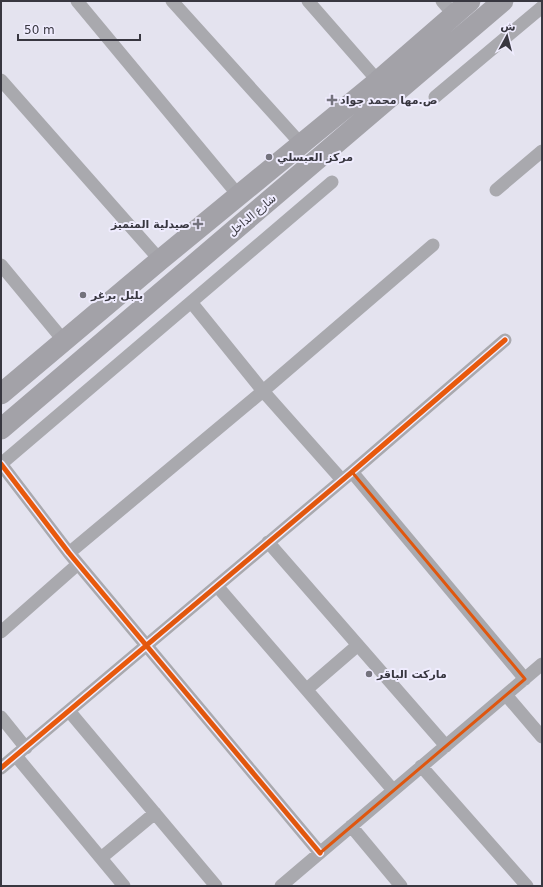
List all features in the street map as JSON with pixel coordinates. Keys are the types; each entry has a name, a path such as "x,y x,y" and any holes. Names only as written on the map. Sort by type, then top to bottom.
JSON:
{"main road":[{"name":"شارع الداخل","path":"1,394 160,260 302,145 378,81 448,8 470,1"},
{"name":"شارع الداخل","path":"1,429 503,1"}],"street":[{"path":"77,1 239,196"},
{"path":"172,1 302,145"},
{"path":"308,1 378,81"},
{"path":"435,97 542,7"},
{"path":"1,80 160,260"},
{"path":"496,190 542,151"},
{"path":"320,853 78,564 1,464 332,182"},
{"path":"69,553 264,391 433,245"},
{"path":"1,265 64,341"},
{"path":"191,302 264,391 347,476 525,679"},
{"path":"1,768 347,476 504,340"},
{"path":"268,542 446,746"},
{"path":"1,632 78,564"},
{"path":"217,586 393,790"},
{"path":"307,689 358,645"},
{"path":"281,886 295,882 320,853 542,664"},
{"path":"506,695 542,737"},
{"path":"69,710 216,886"},
{"path":"1,717 21,752 124,886"},
{"path":"421,766 526,886"},
{"path":"101,858 155,813"},
{"path":"351,826 400,886"}],"highlighted area":[{"path":"352,472 525,679 320,853 146,645"}],"cycle path":[{"path":"1,768 352,472 505,340"},
{"path":"1,464 69,553 320,853"}],"place":[{"name":"ص.مها محمد جواد","path":"332,100"},
{"name":"مركز العبسلي","path":"269,157"},
{"name":"صيدلية المتميز","path":"198,224"},
{"name":"بلبل برغر","path":"83,295"},
{"name":"ماركت الباقر","path":"369,674"}]}
